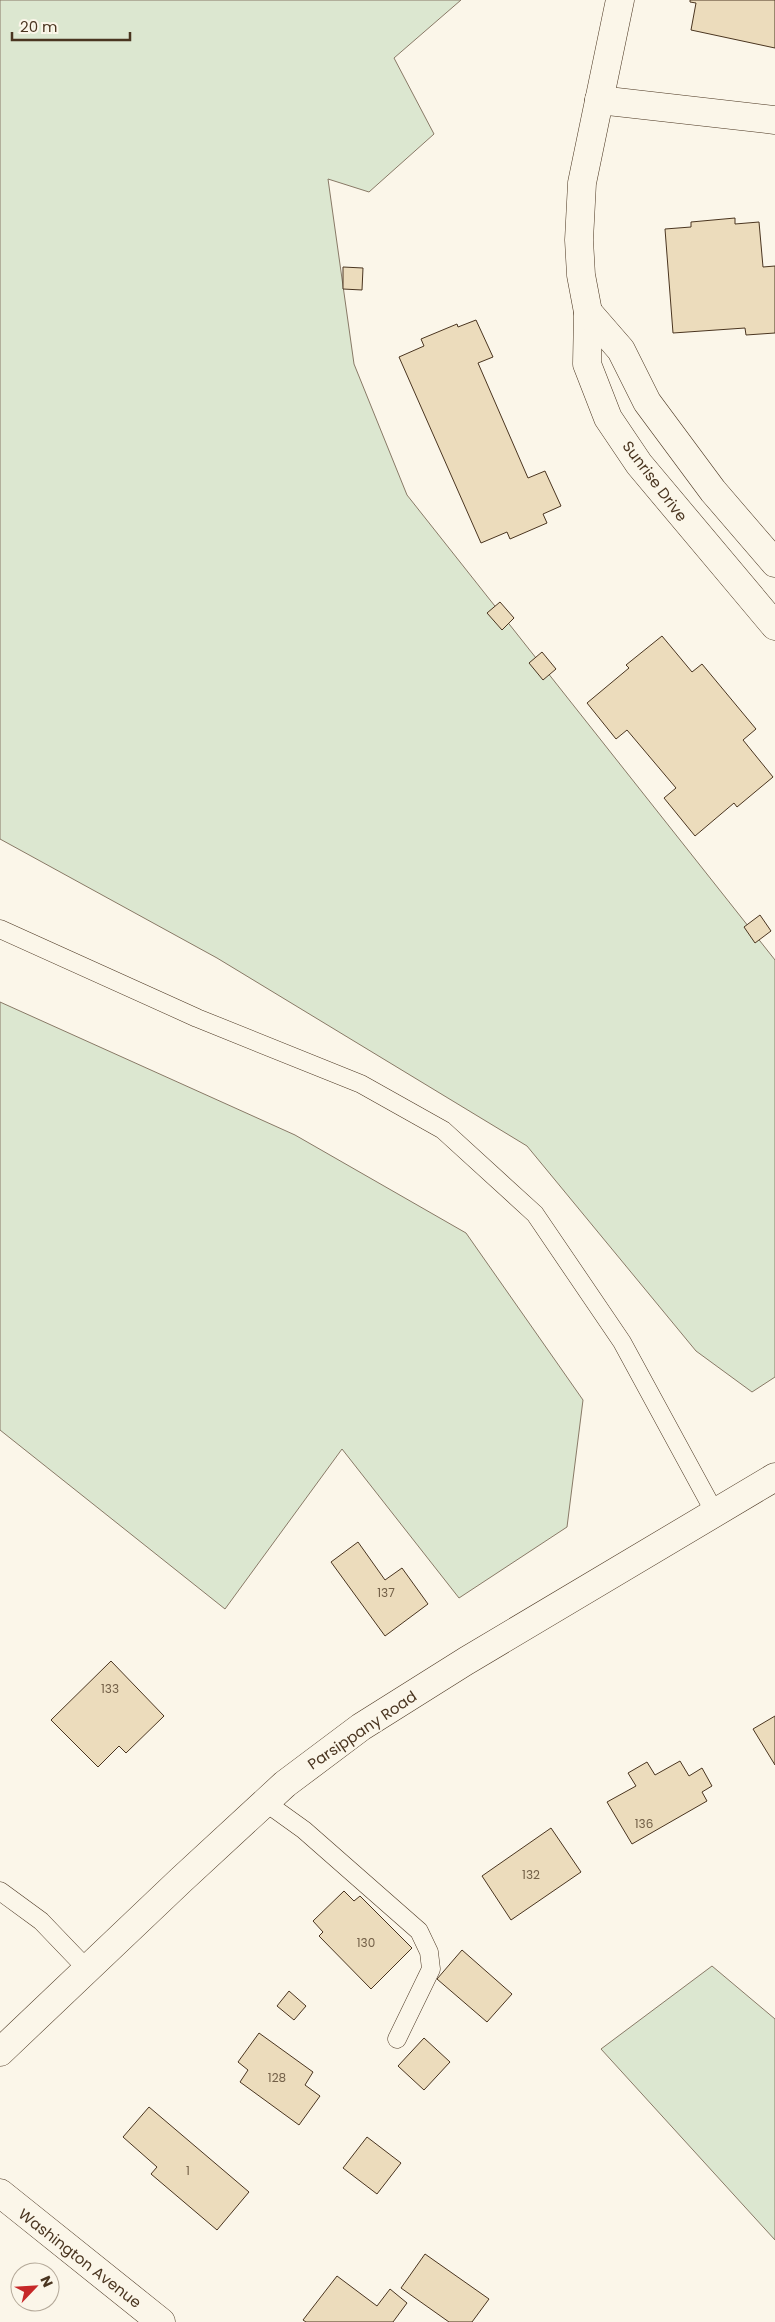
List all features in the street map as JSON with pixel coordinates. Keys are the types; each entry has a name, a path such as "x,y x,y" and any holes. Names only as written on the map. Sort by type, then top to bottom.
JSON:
{"street":[{"name":"Sunrise Drive","path":"620,0 582,184 579,240 581,276 588,312 587,364 608,418 639,464 680,516 775,626"},
{"path":"599,100 775,120"},
{"name":"Sunrise Drive","path":"588,312 621,350 647,402 712,491 775,563"},
{"path":"680,516 712,491"},
{"name":"Parsippany Road","path":"0,2052 285,1784 361,1728 466,1661 775,1476"},
{"name":"Washington Avenue","path":"0,2193 161,2322"}],"lane":[{"path":"0,928 198,1018 361,1084 443,1130 535,1214 622,1342 715,1513"},
{"path":"265,1802 304,1830 419,1930 429,1952 431,1969 397,2039"},
{"path":"0,1891 41,1921 87,1969"}],"green space":[{"path":"0,0 461,0 394,58 434,134 369,192 328,179 354,364 407,495 775,960 775,1377 752,1392 696,1351 527,1146 217,958 0,839"},
{"path":"0,1002 295,1135 466,1233 583,1400 567,1527 459,1598 342,1449 225,1609 0,1430"},
{"path":"712,1966 775,2019 775,2240 601,2049"}],"building":[{"path":"690,0 775,0 775,48 691,30 696,3 690,2"},
{"path":"735,218 735,224 759,222 763,267 775,266 775,333 746,335 745,328 673,333 665,229 691,227 691,222"},
{"path":"343,267 363,268 362,290 343,289"},
{"path":"476,320 493,357 478,363 528,478 545,471 561,506 543,514 547,523 510,539 507,532 481,543 399,357 424,346 421,339 457,324 458,327"},
{"path":"500,602 514,618 502,630 487,613"},
{"path":"662,636 692,672 702,664 756,729 743,740 773,777 737,807 734,803 695,836 664,798 676,788 627,730 616,739 587,703 629,668 626,665"},
{"path":"542,652 556,669 543,680 529,663"},
{"path":"760,915 771,931 755,943 744,927"},
{"path":"358,1542 385,1580 402,1568 428,1604 385,1636 331,1562"},
{"path":"111,1661 164,1716 126,1753 119,1746 98,1767 51,1720"},
{"path":"775,1716 775,1765 753,1729"},
{"path":"680,1761 689,1776 702,1768 712,1786 702,1792 707,1801 632,1844 607,1802 636,1786 628,1773 647,1762 655,1775"},
{"path":"551,1828 581,1872 511,1920 482,1876"},
{"path":"344,1891 354,1901 360,1896 412,1948 371,1989 319,1936 323,1932 313,1921"},
{"path":"462,1950 512,1994 487,2022 437,1979"},
{"path":"289,1991 306,2006 294,2020 277,2006"},
{"path":"259,2033 313,2072 305,2085 320,2096 299,2125 240,2082 248,2070 238,2062"},
{"path":"424,2038 450,2062 424,2090 398,2066"},
{"path":"149,2107 249,2192 217,2230 151,2174 157,2167 123,2137"},
{"path":"367,2137 401,2163 377,2194 343,2168"},
{"path":"425,2254 489,2299 472,2322 449,2322 401,2288"},
{"path":"337,2276 377,2306 390,2289 407,2303 393,2322 306,2322 303,2320"}]}
